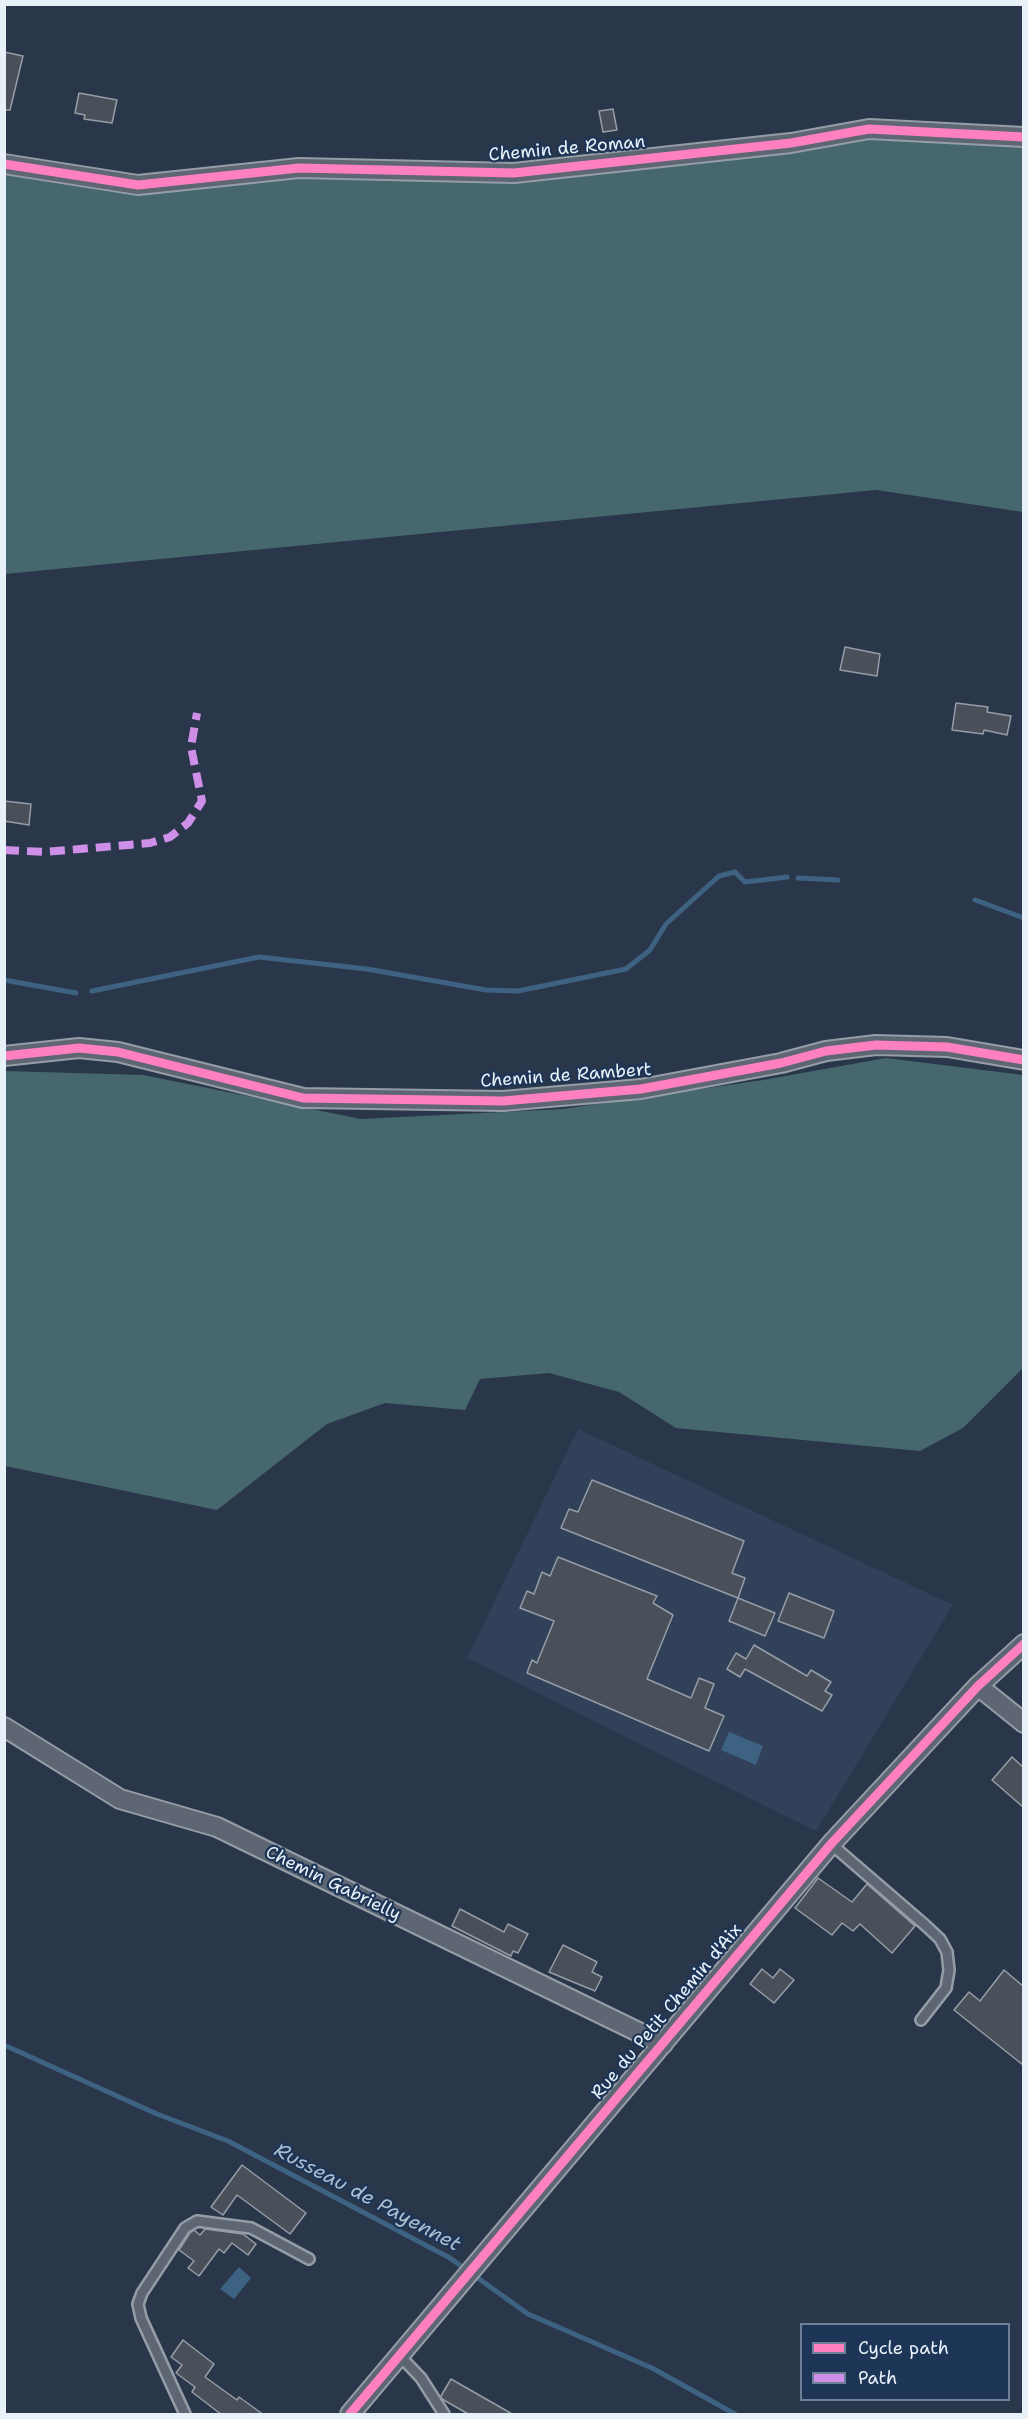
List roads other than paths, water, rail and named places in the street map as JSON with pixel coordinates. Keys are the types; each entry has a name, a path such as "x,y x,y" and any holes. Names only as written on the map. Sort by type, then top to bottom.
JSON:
{"street":[{"name":"Chemin de Roman","path":"4,164 138,185 299,168 514,173 791,143 868,129 1023,137"},
{"name":"Chemin de Rambert","path":"4,1056 79,1048 118,1052 303,1098 502,1101 641,1089 781,1063 826,1051 876,1045 946,1047 1023,1060"},
{"name":"Rue du Petit Chemin d'Aix","path":"350,2415 484,2252 831,1844 978,1686 1023,1644"},
{"path":"978,1686 1023,1723"},
{"name":"Chemin Gabrielly","path":"4,1727 120,1799 217,1827 663,2044"}],"lane":[{"path":"831,1844 925,1925 940,1939 947,1952 949,1970 946,1988 921,2020"},
{"path":"185,2415 141,2318 138,2304 142,2293 185,2228 197,2221 251,2228 309,2259"},
{"path":"399,2355 421,2378 444,2415"}],"waterway":[{"path":"92,991 259,957 367,969 486,990 518,991 626,969 650,950 666,924 719,876 735,872 745,882 787,877"},
{"path":"798,878 838,880"},
{"path":"975,900 1024,918"},
{"path":"4,980 76,993"},
{"name":"Russeau de Payennet","path":"4,2045 157,2114 228,2141 450,2258 528,2314 652,2368 735,2414"}]}
